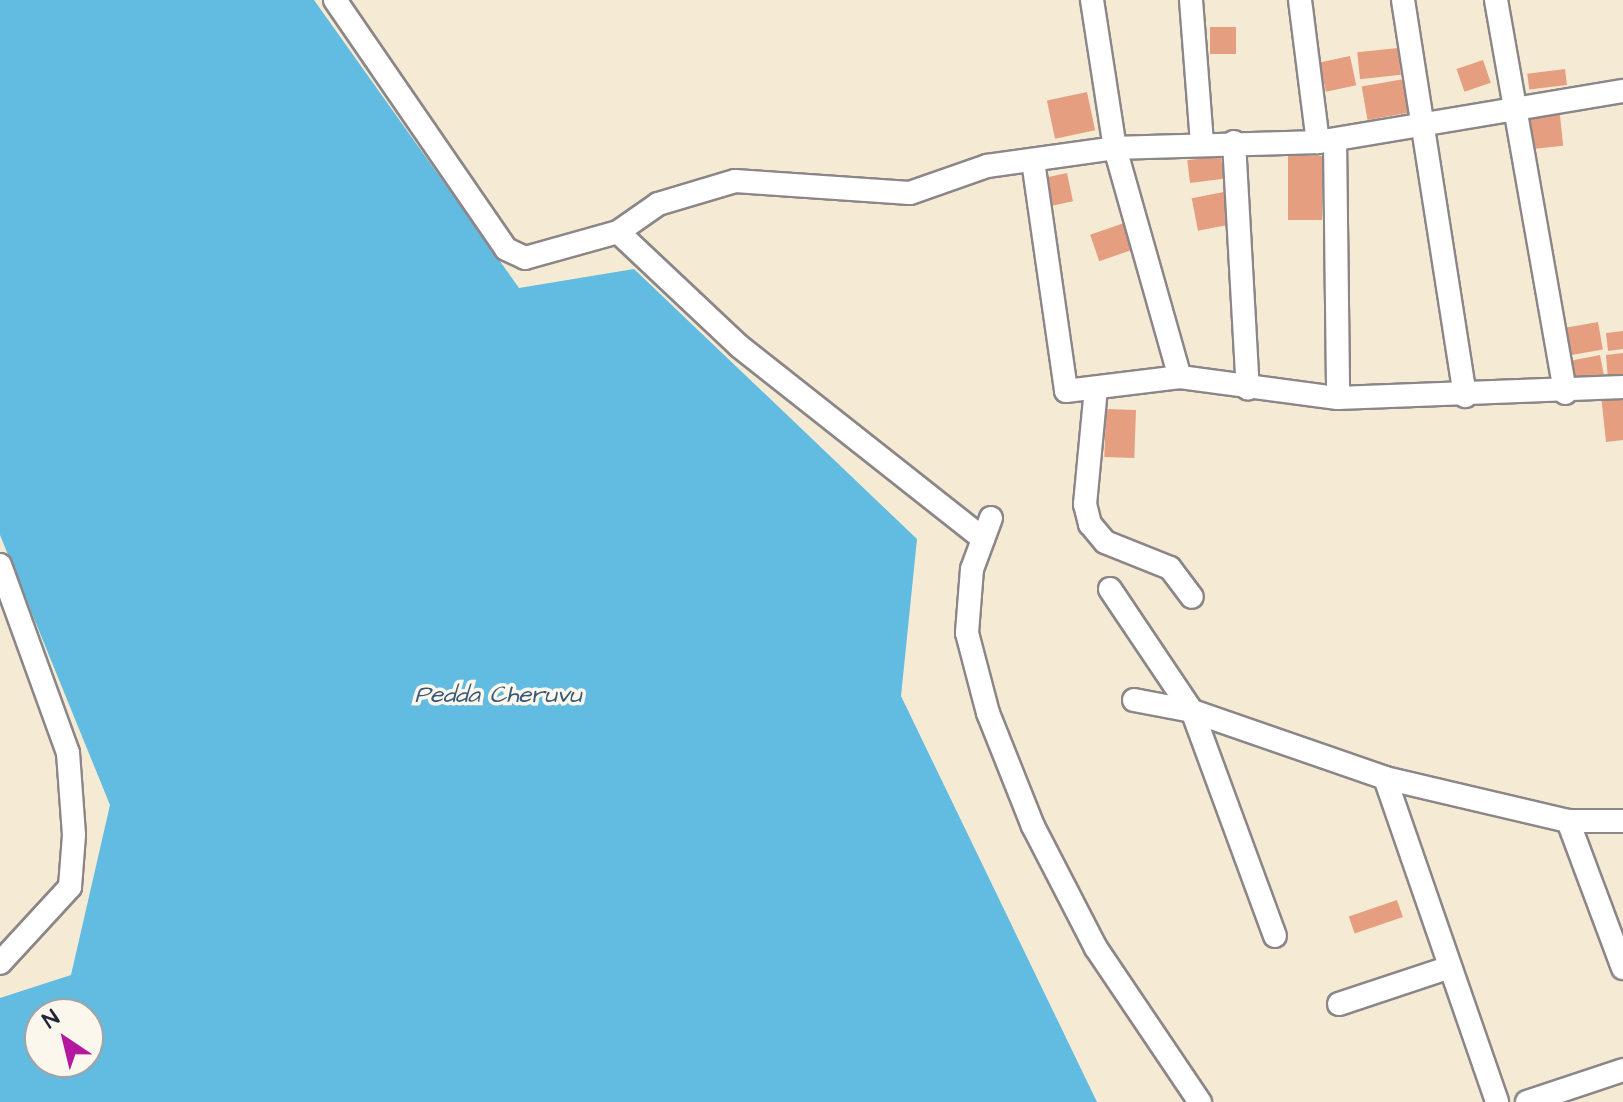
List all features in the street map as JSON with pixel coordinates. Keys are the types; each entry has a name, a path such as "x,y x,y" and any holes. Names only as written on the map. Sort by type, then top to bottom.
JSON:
{"street":[{"path":"335,0 506,249 525,258 618,232 658,204 735,181 910,193 987,166 1115,148 1202,142 1327,141 1419,127 1514,106 1623,91"},
{"path":"1092,0 1115,148 1180,377"},
{"path":"1191,0 1202,142"},
{"path":"1300,0 1327,141 1338,398"},
{"path":"1403,0 1419,127 1465,396"},
{"path":"1496,0 1565,393"},
{"path":"1234,142 1248,389"},
{"path":"1033,161 1066,391 1180,377 1248,389 1338,398 1565,393 1623,387"},
{"path":"618,232 739,346 987,529 972,569 967,633 988,713 1033,826 1096,948 1200,1102"},
{"path":"1096,388 1085,504 1090,524 1105,542 1170,568 1192,597"},
{"path":"0,565 68,753 74,835 70,887 0,963"},
{"path":"1110,589 1192,711 1275,936"},
{"path":"1134,700 1192,711 1385,778 1568,821 1623,821"},
{"path":"1385,778 1497,1102"},
{"path":"1568,821 1623,968"},
{"path":"1339,1004 1450,967"},
{"path":"1527,1102 1623,1070"}],"water":[{"name":"Pedda Cheruvu","path":"0,0 314,0 519,288 634,269 917,539 901,696 1097,1102 0,1102 0,998 71,975 110,805 0,535"}],"building":[{"path":"1210,27 1236,27 1236,54 1210,54"},
{"path":"1398,48 1401,75 1360,79 1357,52"},
{"path":"1350,56 1356,85 1326,92 1320,62"},
{"path":"1483,60 1491,83 1464,92 1457,69"},
{"path":"1565,69 1567,85 1529,90 1527,74"},
{"path":"1404,79 1410,112 1368,120 1362,86"},
{"path":"1087,92 1095,130 1055,139 1047,101"},
{"path":"1559,106 1563,146 1528,149 1524,110"},
{"path":"1221,156 1224,179 1190,183 1187,160"},
{"path":"1288,156 1322,156 1322,220 1288,220"},
{"path":"1067,173 1073,201 1049,207 1043,178"},
{"path":"1229,191 1235,223 1198,231 1192,198"},
{"path":"1127,222 1136,248 1099,261 1090,235"},
{"path":"1598,322 1603,350 1567,356 1563,328"},
{"path":"1623,331 1623,349 1608,351 1606,333"},
{"path":"1623,353 1623,378 1608,379 1606,355"},
{"path":"1600,355 1605,380 1571,386 1567,361"},
{"path":"1623,393 1623,440 1606,442 1601,395"},
{"path":"1106,409 1136,410 1134,458 1104,457"},
{"path":"1397,900 1403,917 1355,934 1349,917"}]}
